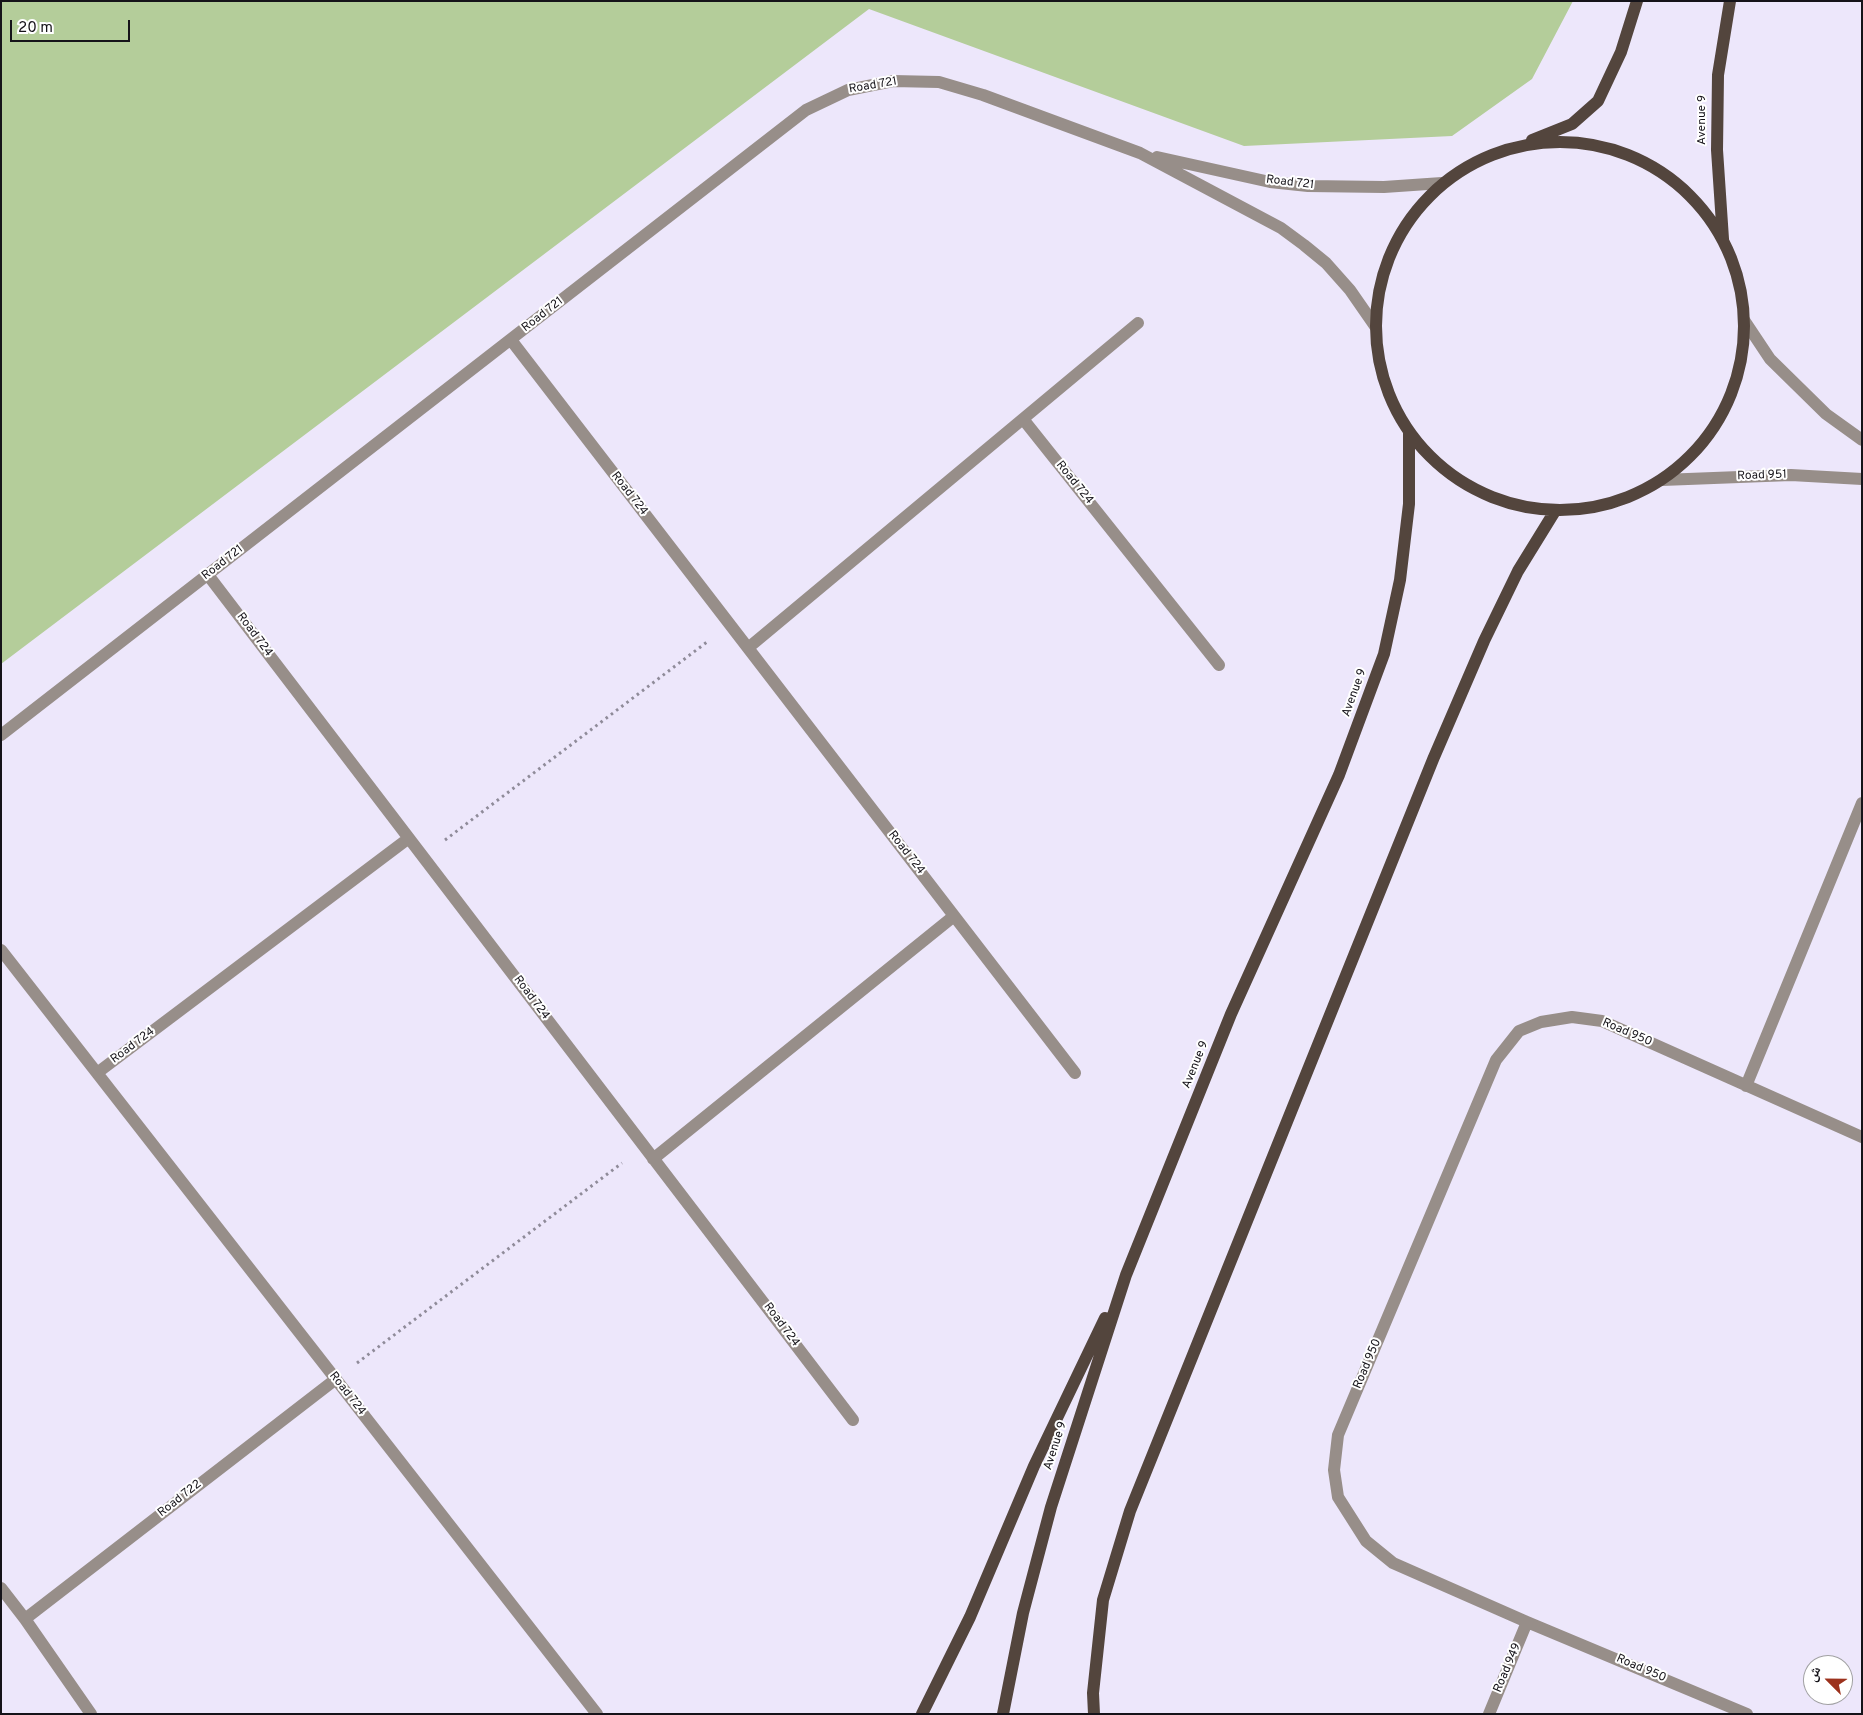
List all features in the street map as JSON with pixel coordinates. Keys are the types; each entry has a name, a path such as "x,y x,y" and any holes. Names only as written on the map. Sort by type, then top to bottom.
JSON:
{"main road":[{"path":"1520,145 1568,141 1615,148 1659,169 1696,200 1723,239 1734,264 1742,292 1744,320 1740,366 1724,410 1697,449 1662,480 1637,494 1611,503 1583,509 1555,511 1512,505 1472,489 1437,464 1409,432 1394,408 1384,381 1378,354 1375,326 1380,286 1393,247 1414,212 1442,183 1479,159 1572,124 1598,101 1621,52 1637,1"},
{"name":"Avenue 9","path":"1723,239 1717,150 1718,75 1730,1"},
{"name":"Avenue 9","path":"1003,1714 1023,1613 1051,1507 1126,1276 1231,1014 1339,775 1384,654 1400,580 1409,504 1409,432"},
{"path":"1094,1714 1093,1694 1103,1600 1130,1511 1434,757 1484,641 1518,571 1555,511"},
{"path":"922,1714 970,1617 1034,1466 1126,1276"}],"street":[{"name":"Road 721","path":"1,735 806,110 848,90 893,81 939,82 982,94 1140,153 1273,224 1304,245 1326,263 1350,290 1375,326"},
{"name":"Road 721","path":"1140,153 1270,182 1308,186 1356,187 1442,183"},
{"path":"1744,320 1770,359 1826,414 1862,440"},
{"path":"748,648 1138,323"},
{"name":"Road 724","path":"511,340 1075,1072"},
{"name":"Road 724","path":"1023,419 1219,665"},
{"name":"Road 951","path":"1662,480 1791,475 1862,479"},
{"name":"Road 724","path":"208,575 853,1420"},
{"path":"1746,1086 1862,804"},
{"name":"Road 724","path":"97,1073 409,838"},
{"path":"653,1159 954,916"},
{"name":"Road 724","path":"1,950 597,1714"},
{"name":"Road 950","path":"1747,1714 1527,1622 1393,1562 1366,1541 1338,1497 1334,1470 1338,1435 1496,1060 1519,1031 1541,1022 1572,1016 1602,1020 1746,1086 1862,1136"},
{"name":"Road 722","path":"25,1619 336,1379"},
{"path":"1,1588 25,1619 91,1714"},
{"name":"Road 949","path":"1489,1714 1527,1622"}],"path":[{"path":"423,856 730,625"},
{"path":"336,1379 644,1146"}],"green space":[{"path":"1,1 1573,1 1532,79 1452,136 1244,146 869,9 1,664"}]}
